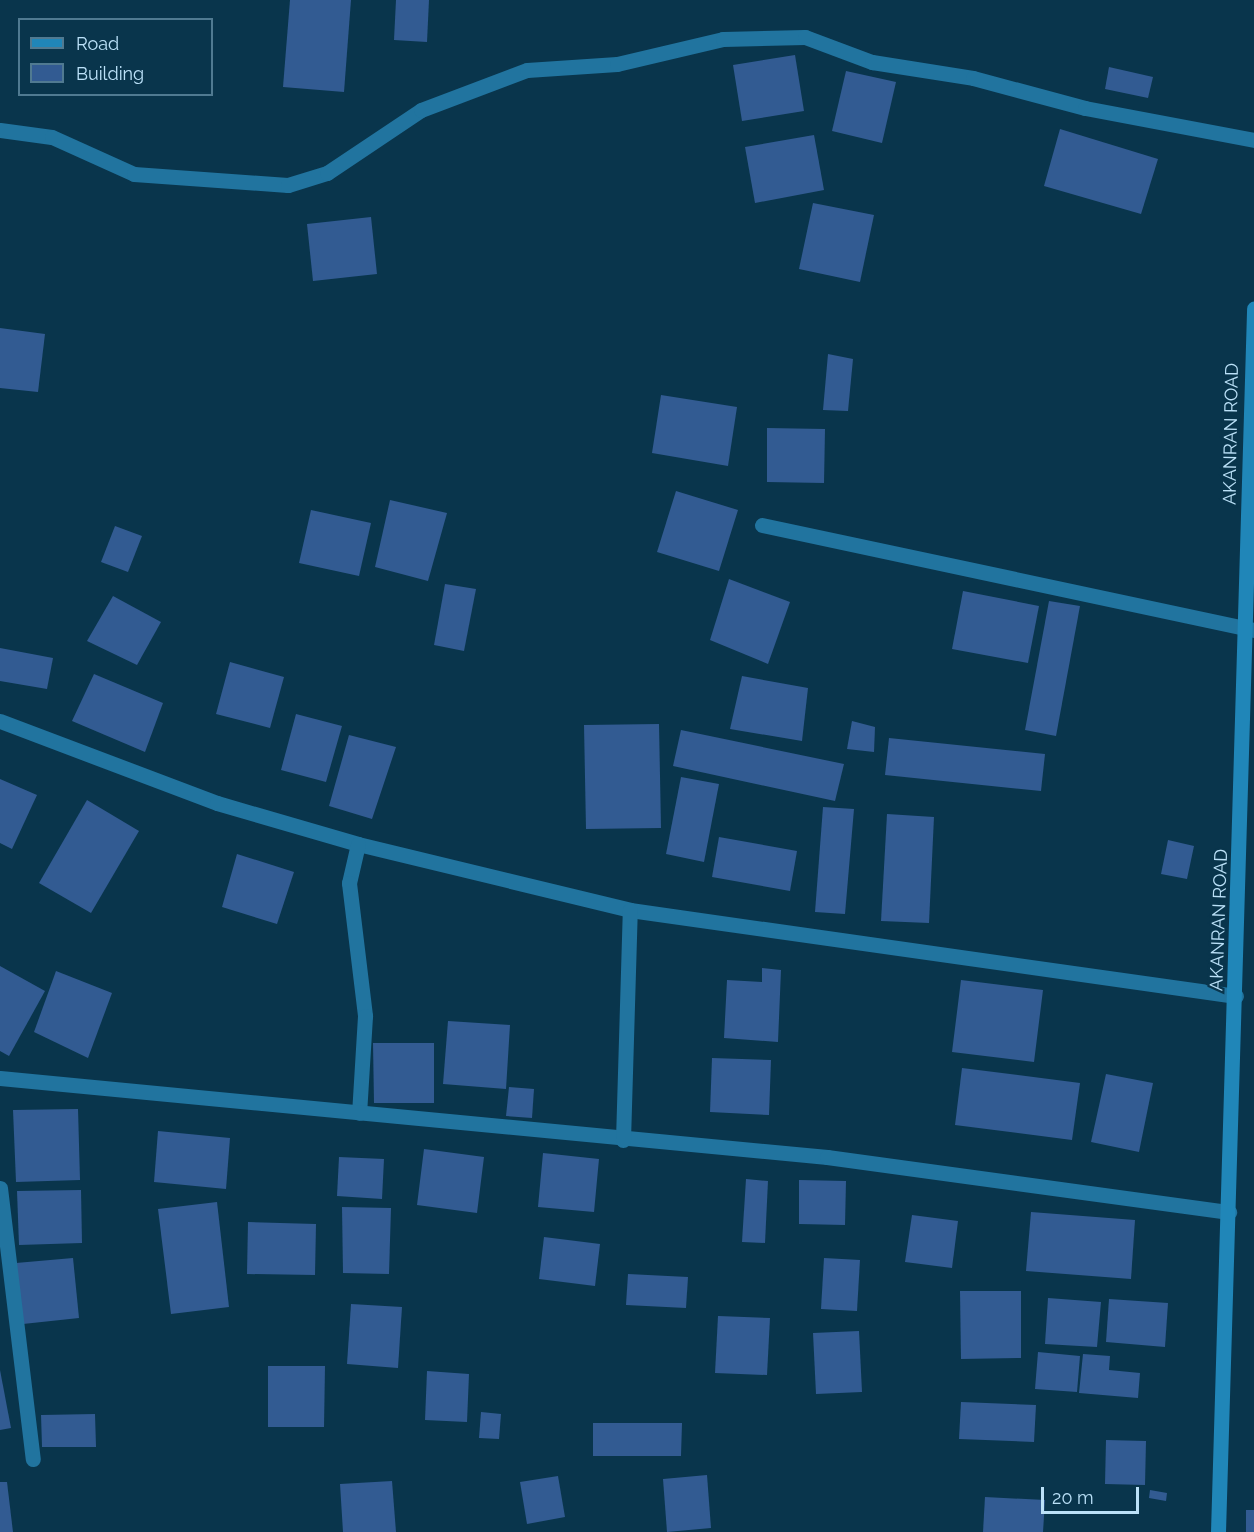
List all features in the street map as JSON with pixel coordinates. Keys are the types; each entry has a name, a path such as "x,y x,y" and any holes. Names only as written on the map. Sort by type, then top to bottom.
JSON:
{"main road":[{"name":"AKANRAN ROAD","path":"1218,1532 1250,629 1254,309"}],"street":[{"path":"0,130 52,137 134,174 288,185 327,173 420,110 527,70 617,64 723,39 806,37 872,62 973,78 1085,108 1254,140"},
{"path":"762,525 1250,629"},
{"path":"0,721 217,803 358,844 630,910 1236,996"},
{"path":"358,844 348,883 365,1016 359,1113"},
{"path":"623,1140 630,910"},
{"path":"0,1078 623,1140 826,1157 1229,1212"},
{"path":"0,1188 33,1459"}],"building":[{"path":"290,0 351,0 344,92 283,87"},
{"path":"396,0 429,0 427,42 394,40"},
{"path":"795,55 804,111 742,121 733,65"},
{"path":"1109,67 1153,77 1148,98 1105,89"},
{"path":"846,71 896,82 882,143 832,131"},
{"path":"1060,129 1158,159 1141,214 1044,186"},
{"path":"814,135 824,190 755,203 745,147"},
{"path":"813,203 874,215 860,282 799,269"},
{"path":"371,217 377,274 313,281 307,224"},
{"path":"0,328 45,334 38,392 0,388"},
{"path":"828,354 853,359 848,411 823,410"},
{"path":"661,395 737,407 728,466 652,453"},
{"path":"767,428 825,429 824,483 767,482"},
{"path":"676,491 738,510 719,571 657,552"},
{"path":"390,500 447,513 428,581 375,567"},
{"path":"311,510 371,523 359,576 299,563"},
{"path":"115,526 142,536 128,572 101,562"},
{"path":"729,579 790,602 768,664 710,640"},
{"path":"445,584 476,589 464,651 434,645"},
{"path":"963,591 1039,606 1028,663 952,649"},
{"path":"113,596 161,622 137,665 87,641"},
{"path":"1049,601 1080,606 1056,736 1025,730"},
{"path":"0,648 53,658 47,689 0,681"},
{"path":"230,662 284,677 270,728 216,714"},
{"path":"94,674 163,703 145,752 72,721"},
{"path":"742,676 808,688 802,741 730,729"},
{"path":"296,714 342,726 326,782 281,770"},
{"path":"852,721 875,727 874,752 847,749"},
{"path":"659,724 661,828 586,829 584,725"},
{"path":"681,730 844,764 835,801 673,766"},
{"path":"349,735 396,747 372,819 329,806"},
{"path":"889,738 1045,754 1041,791 885,775"},
{"path":"681,777 719,784 704,862 666,854"},
{"path":"0,779 37,795 12,849 0,843"},
{"path":"87,800 139,831 91,913 39,883"},
{"path":"823,807 854,809 845,914 815,912"},
{"path":"887,814 934,817 929,923 881,921"},
{"path":"719,837 797,851 790,891 712,877"},
{"path":"1168,840 1194,846 1187,879 1161,874"},
{"path":"237,854 294,872 277,924 222,907"},
{"path":"0,966 45,991 9,1056 0,1051"},
{"path":"762,968 781,970 778,1042 724,1038 727,980 762,982"},
{"path":"56,971 112,993 88,1058 34,1032"},
{"path":"961,980 1043,990 1034,1062 952,1052"},
{"path":"448,1021 510,1025 506,1089 443,1084"},
{"path":"373,1043 434,1043 434,1103 374,1103"},
{"path":"712,1058 771,1060 769,1115 710,1112"},
{"path":"962,1068 1080,1083 1072,1140 955,1125"},
{"path":"1106,1074 1153,1083 1139,1152 1091,1142"},
{"path":"509,1087 534,1089 532,1118 506,1116"},
{"path":"78,1109 80,1180 16,1182 13,1110"},
{"path":"158,1131 230,1138 226,1189 154,1182"},
{"path":"424,1149 484,1157 477,1213 417,1205"},
{"path":"543,1153 599,1159 594,1212 538,1207"},
{"path":"339,1157 384,1159 382,1199 337,1196"},
{"path":"746,1179 768,1181 765,1243 742,1242"},
{"path":"799,1180 846,1181 845,1225 799,1224"},
{"path":"81,1190 82,1243 19,1245 17,1191"},
{"path":"217,1202 229,1307 171,1314 158,1209"},
{"path":"342,1207 391,1208 389,1274 343,1273"},
{"path":"1031,1212 1135,1220 1131,1279 1026,1271"},
{"path":"912,1215 958,1221 952,1268 905,1262"},
{"path":"248,1222 316,1224 315,1275 247,1274"},
{"path":"544,1237 600,1244 595,1286 539,1279"},
{"path":"73,1258 79,1318 23,1324 16,1263"},
{"path":"824,1258 860,1260 857,1311 821,1309"},
{"path":"628,1274 688,1277 686,1308 626,1305"},
{"path":"960,1291 1021,1291 1021,1358 961,1359"},
{"path":"1048,1298 1101,1302 1097,1347 1045,1344"},
{"path":"1109,1299 1168,1303 1165,1347 1106,1342"},
{"path":"351,1304 402,1307 398,1368 347,1364"},
{"path":"718,1316 770,1318 767,1375 715,1373"},
{"path":"859,1331 862,1392 816,1394 813,1333"},
{"path":"1038,1352 1080,1356 1077,1392 1035,1389"},
{"path":"1083,1354 1110,1356 1109,1370 1140,1373 1138,1398 1079,1393"},
{"path":"268,1366 325,1366 324,1427 268,1427"},
{"path":"0,1370 11,1428 0,1430"},
{"path":"427,1371 469,1374 467,1422 425,1420"},
{"path":"961,1402 1036,1405 1034,1442 959,1439"},
{"path":"481,1412 501,1414 499,1439 479,1438"},
{"path":"95,1414 96,1447 42,1447 41,1415"},
{"path":"593,1423 682,1423 681,1456 593,1456"},
{"path":"1106,1440 1146,1441 1145,1485 1105,1484"},
{"path":"707,1475 711,1528 667,1532 663,1479"},
{"path":"558,1476 565,1517 527,1524 520,1482"},
{"path":"392,1481 396,1532 343,1532 340,1484"},
{"path":"0,1482 7,1482 13,1532 0,1532"},
{"path":"1150,1490 1167,1493 1166,1501 1149,1498"},
{"path":"985,1497 1045,1500 1043,1532 983,1532"},
{"path":"1246,1510 1254,1510 1254,1532 1246,1532"}]}
